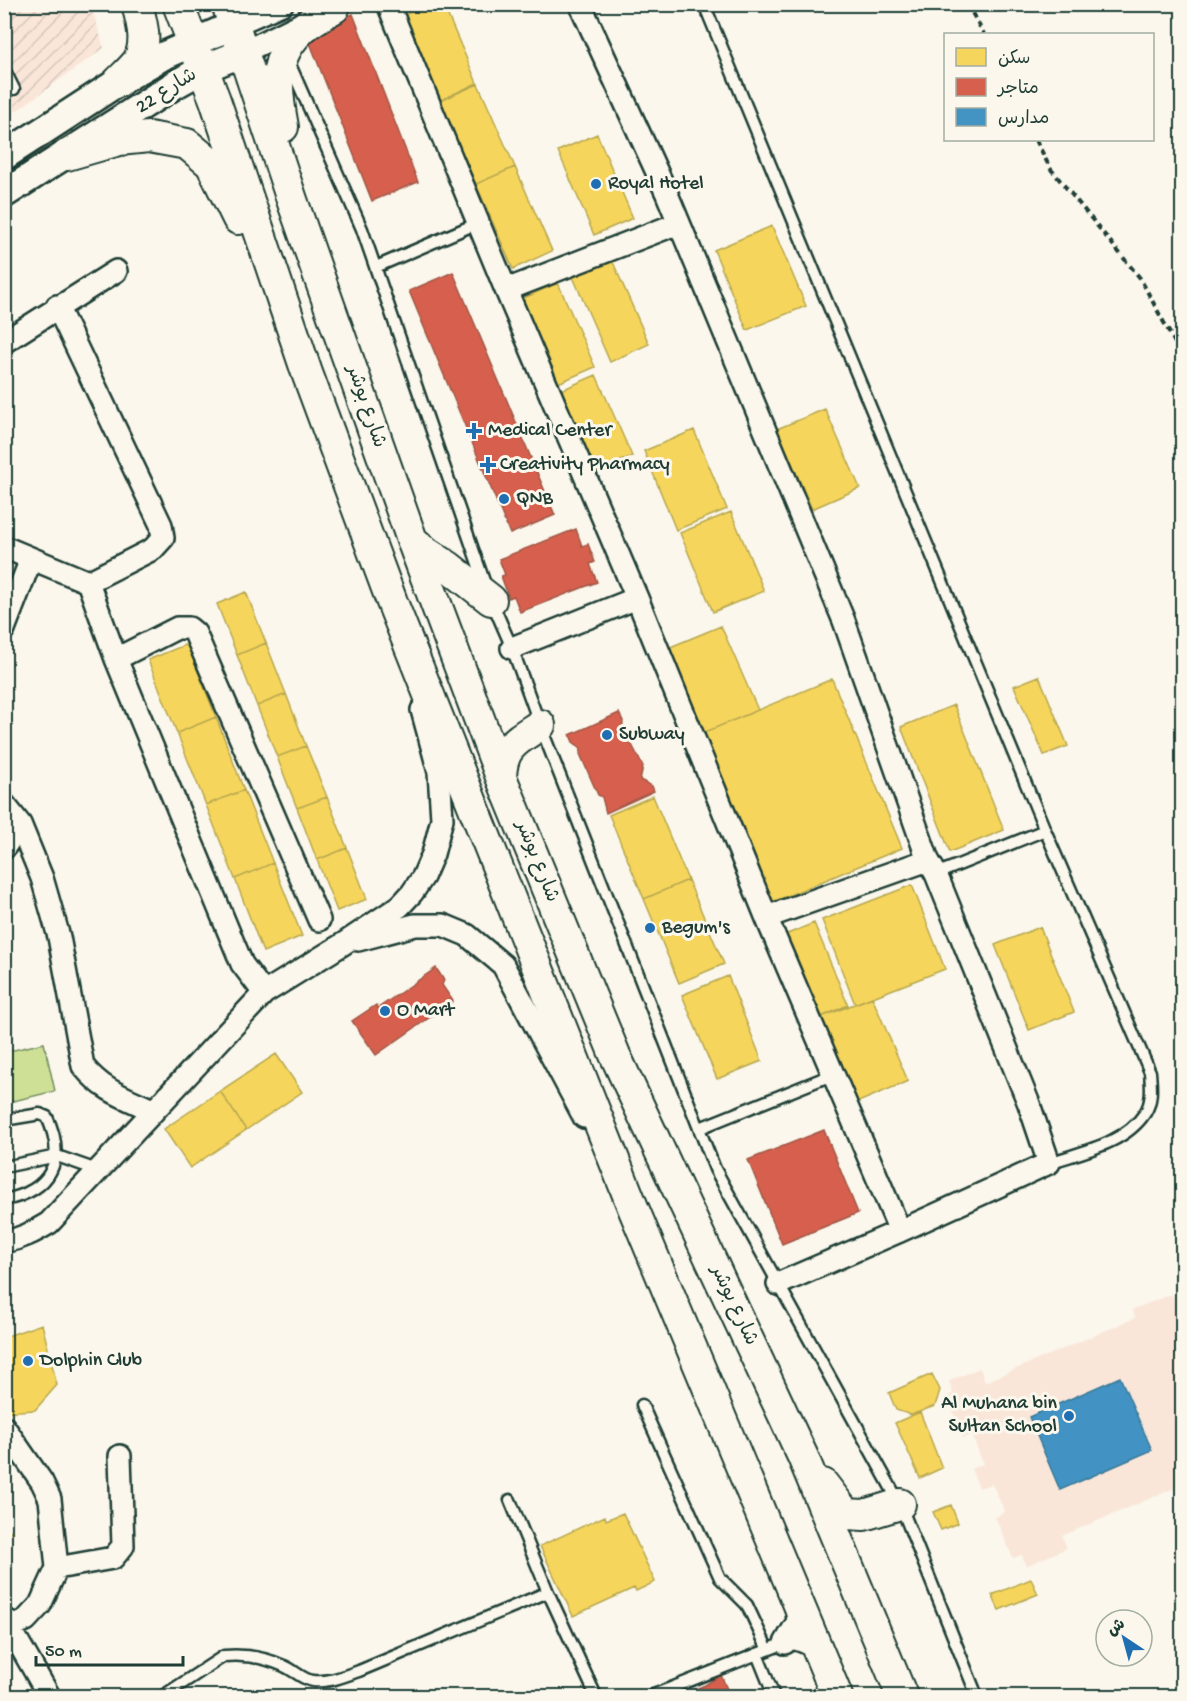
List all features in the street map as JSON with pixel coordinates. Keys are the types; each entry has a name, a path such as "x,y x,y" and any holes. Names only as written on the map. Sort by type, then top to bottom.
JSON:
{"main road":[{"path":"118,82 138,61 144,42 137,4"},
{"name":"شارع بوشر","path":"178,4 307,373 392,602 634,1210 837,1696"},
{"path":"292,200 296,170 283,127 277,93 278,72 284,51 303,28 336,6"},
{"name":"شارع بوشر","path":"234,27 292,200 412,540 501,777 615,1055 803,1457 902,1696"},
{"path":"67,155 119,140 149,137 187,144 211,164 227,194 307,373"},
{"path":"412,540 491,600"},
{"path":"501,777 501,764 507,749 540,725"},
{"path":"803,1457 846,1514 864,1515 900,1504"}],"street":[{"name":"شارع 22","path":"4,194 176,84 198,56 234,27 282,4"},
{"path":"388,4 637,598 767,917 900,1231"},
{"path":"580,4 679,223 844,621 932,867 1029,1104 1049,1163 778,1284"},
{"name":"شارع 22","path":"234,27 336,6"},
{"name":"شارع 22","path":"4,156 160,57 198,56"},
{"path":"506,290 679,223"},
{"path":"4,342 57,306 116,271"},
{"path":"4,547 88,582 153,549 163,538 161,525 57,306"},
{"path":"4,629 31,560"},
{"path":"88,582 116,659 242,964 264,993"},
{"path":"513,648 637,598"},
{"path":"4,1242 33,1233 49,1223 152,1110 264,993 343,944 399,906 412,893 433,854 442,819 439,772 392,602"},
{"path":"116,659 177,628 189,628 195,633 319,920"},
{"path":"4,804 20,824 42,878 59,937 83,1066 94,1081 152,1110"},
{"path":"4,848 20,824"},
{"path":"767,917 932,867"},
{"path":"343,944 415,925 443,925 467,935 503,965 634,1210"},
{"path":"4,1427 42,1482 50,1499 57,1568 40,1605 26,1620 15,1625 4,1619 49,1696"},
{"path":"57,1568 114,1558 123,1546 120,1456"},
{"path":"770,1649 798,1621 795,1596"}],"lane":[{"path":"704,4 1045,830 1150,1072 1151,1092 1145,1113 1128,1130 1109,1142 1049,1163"},
{"path":"284,51 362,229 491,600 513,648 540,725 716,1169 900,1504 977,1696"},
{"path":"4,69 14,89"},
{"path":"376,267 478,223"},
{"path":"932,867 1045,830"},
{"path":"700,1128 834,1074"},
{"path":"4,1120 40,1114 47,1117 57,1156 46,1179 38,1188 22,1197 4,1200"},
{"path":"4,1167 57,1156 97,1170"},
{"path":"642,1405 720,1578 747,1605 770,1649 774,1696"},
{"path":"510,1500 548,1592 596,1696"},
{"path":"163,1696 224,1656 256,1657 284,1666 311,1681 327,1681 359,1671 548,1592"},
{"path":"651,1696 770,1649 808,1648 821,1660"}],"path":[{"path":"967,4 983,33"},
{"path":"1036,141 1050,168 1140,278 1182,356"}],"shaded area":[{"path":"5,5 91,5 104,48 5,119"},
{"name":"Al Muhana bin Sultan School","path":"1172,1294 1182,1319 1182,1485 1062,1536 1067,1548 1026,1566 1022,1555 1013,1558 995,1517 1005,1512 992,1484 979,1488 971,1469 983,1464 972,1435 963,1438 947,1397 953,1393 949,1381 980,1368 985,1382 1135,1318 1133,1309"}],"green space":[{"path":"44,1043 55,1091 5,1103 5,1052"}],"building: سكن":[{"path":"428,4 443,4 477,83 439,101 402,16"},
{"path":"478,84 515,167 476,184 439,101"},
{"name":"Royal Hotel","path":"597,134 633,218 594,235 558,151"},
{"path":"515,167 552,251 513,269 476,184"},
{"path":"772,226 806,306 747,330 714,250"},
{"path":"612,260 649,344 610,362 573,277"},
{"path":"558,283 595,367 556,384 519,300"},
{"path":"596,375 632,456 593,473 557,392"},
{"path":"825,409 860,488 812,509 777,429"},
{"path":"694,430 727,509 676,530 644,451"},
{"path":"731,512 764,591 713,612 680,533"},
{"path":"246,592 266,643 237,655 217,604"},
{"path":"721,626 758,710 703,733 668,648"},
{"path":"266,643 286,694 257,706 237,655"},
{"path":"187,644 216,717 177,733 148,660"},
{"path":"1039,676 1068,746 1044,755 1014,686"},
{"path":"832,679 902,848 773,902 703,733"},
{"path":"286,694 306,746 277,757 257,706"},
{"path":"954,705 1004,830 950,852 901,727"},
{"path":"216,717 244,790 206,805 177,733"},
{"path":"306,746 327,797 297,808 277,757"},
{"path":"244,790 273,863 235,879 206,805"},
{"path":"653,796 688,880 644,899 609,815"},
{"path":"327,797 347,848 317,860 297,808"},
{"path":"347,848 367,899 337,911 317,860"},
{"path":"273,863 302,936 263,952 235,879"},
{"path":"688,880 724,964 679,983 644,899"},
{"path":"912,885 945,969 855,1004 822,920"},
{"path":"814,923 848,1005 819,1018 785,935"},
{"path":"1040,927 1074,1012 1029,1030 995,945"},
{"path":"728,976 762,1061 717,1079 682,995"},
{"path":"872,997 908,1081 856,1103 819,1018"},
{"path":"276,1054 302,1092 246,1130 220,1091"},
{"path":"220,1091 246,1130 190,1168 164,1129"},
{"name":"Dolphin Club","path":"42,1324 57,1385 35,1410 4,1412 4,1337"},
{"path":"932,1374 940,1390 935,1406 911,1415 896,1410 889,1393"},
{"path":"920,1412 942,1468 920,1478 895,1423"},
{"path":"951,1505 958,1523 941,1530 933,1512"},
{"path":"623,1513 655,1582 636,1591 634,1588 573,1616 540,1546 605,1516 606,1520"},
{"path":"4,1522 11,1532 4,1536"},
{"path":"1031,1579 1038,1594 999,1610 992,1595"}],"building: متاجر":[{"path":"353,14 418,182 372,201 306,33"},
{"path":"453,272 555,515 510,534 409,291"},
{"path":"576,529 582,546 588,544 595,562 590,564 597,582 520,612 514,596 509,598 501,576 505,575 499,559"},
{"path":"619,713 623,721 622,736 631,743 643,766 640,780 652,786 654,791 606,813 602,797 598,795 580,754 581,748 573,742 570,735"},
{"path":"436,968 444,980 442,985 453,1001 376,1055 352,1021 376,1005 378,1008"},
{"path":"824,1130 858,1213 782,1244 748,1160"},
{"path":"721,1675 730,1696 679,1696 705,1685"}],"building: مدارس":[{"path":"1120,1377 1152,1450 1060,1490 1029,1417"}],"place":[{"name":"Royal Hotel","path":"596,184"},
{"name":"Medical Center","path":"474,431"},
{"name":"Creativity Pharmacy","path":"488,465"},
{"name":"QNB","path":"504,499"},
{"name":"Subway","path":"607,735"},
{"name":"Begum's","path":"650,928"},
{"name":"O Mart","path":"385,1011"},
{"name":"Dolphin Club","path":"28,1361"},
{"name":"Al Muhana bin Sultan School","path":"1069,1416"}]}
